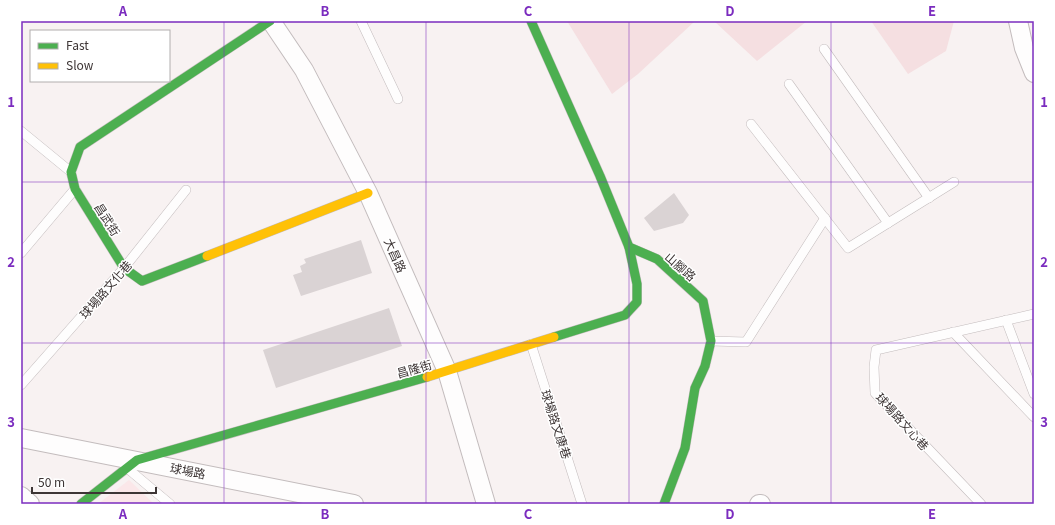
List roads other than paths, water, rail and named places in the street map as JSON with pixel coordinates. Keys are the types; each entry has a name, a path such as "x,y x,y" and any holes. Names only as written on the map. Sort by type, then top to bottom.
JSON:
{"street":[{"path":"71,172 80,147 270,21"},
{"name":"大昌路","path":"270,21 304,70 368,193 447,371 486,504"},
{"path":"531,21 600,176 629,247"},
{"path":"1018,21 1024,48 1034,73"},
{"name":"昌武街","path":"71,172 75,189 124,268 142,282 368,193"},
{"name":"山腳路","path":"629,247 657,260 703,301 711,341 705,366 695,388 685,448 664,504"},
{"name":"昌隆街","path":"132,464 447,371 625,315 637,302 637,284 629,247"},
{"name":"球場路","path":"21,438 132,464 354,504"},
{"path":"81,504 132,464"},
{"path":"21,496 30,504"}],"lane":[{"path":"361,21 398,99"},
{"path":"824,49 929,198"},
{"path":"789,84 888,223"},
{"path":"751,124 848,248 954,182"},
{"path":"21,132 71,172"},
{"path":"21,253 75,189"},
{"name":"球場路文化巷","path":"21,384 124,268 186,190"},
{"path":"711,341 746,342 825,218"},
{"name":"球場路文心巷","path":"981,504 875,392 874,367 876,350 1034,314"},
{"path":"1006,320 1034,394"},
{"path":"953,332 1034,416"},
{"name":"球場路文康巷","path":"531,344 582,504"},
{"path":"132,464 170,504"}]}
